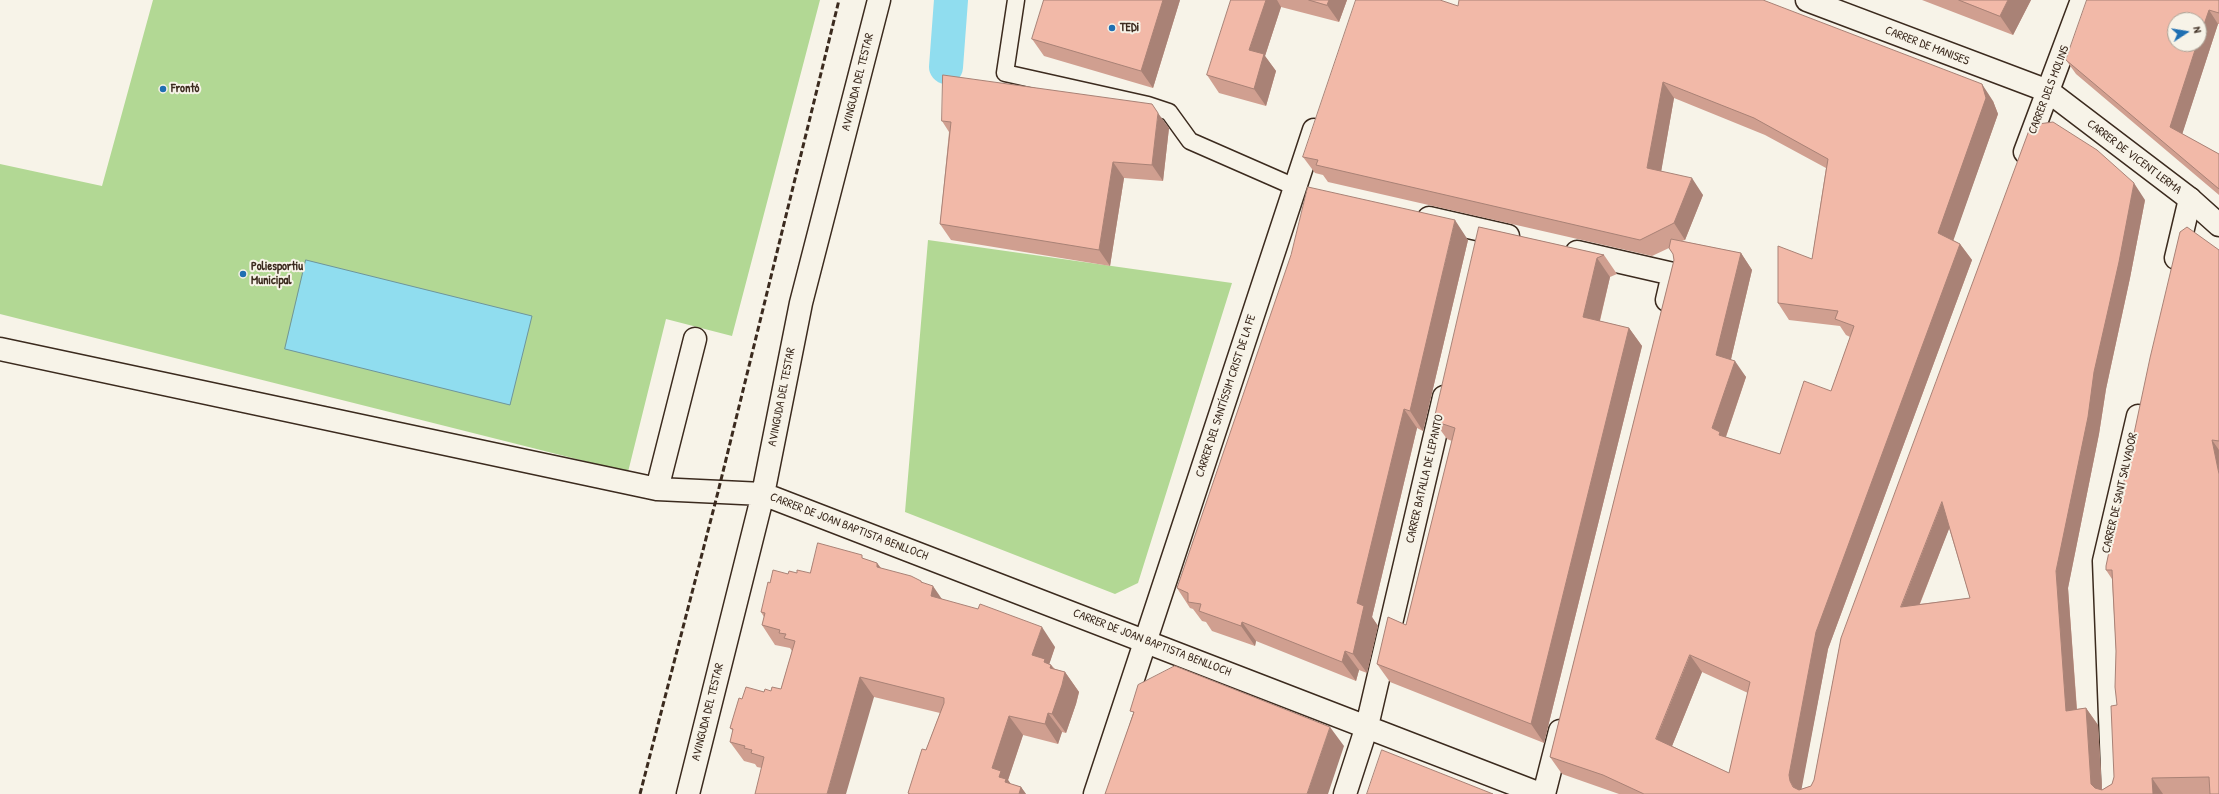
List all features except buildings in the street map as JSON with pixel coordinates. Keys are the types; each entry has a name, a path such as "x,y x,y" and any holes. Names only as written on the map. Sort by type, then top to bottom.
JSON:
{"street":[{"name":"AVINGUDA DEL TESTAR","path":"688,794 763,494 801,303 879,0"},
{"name":"CARRER DE MANISES","path":"1807,0 2048,92"},
{"name":"CARRER DELS MOLINS","path":"2017,174 2082,0"},
{"name":"CARRER DE VICENT LERMA","path":"2048,92 2190,199 2219,225"},
{"name":"CARRER DEL SANTÍSSIM CRIST DE LA FE","path":"1095,794 1294,187 1321,112"},
{"path":"1294,187 1317,192"},
{"path":"2171,276 2190,199"},
{"path":"1408,213 1481,238 1529,241"},
{"path":"1559,248 1673,274 1662,321"},
{"path":"657,490 695,339"},
{"name":"CARRER DE JOAN BAPTISTA BENLLOCH","path":"0,350 657,490 763,494 1146,640 1540,794"},
{"name":"CARRER BATALLA DE LEPANTO","path":"1345,794 1367,726 1449,378"},
{"name":"CARRER DE SANT SALVADOR","path":"2114,794 2104,561 2142,400"},
{"path":"1544,794 1565,709"}],"lane":[{"path":"1016,0 1005,73 1148,104 1169,112 1190,141 1294,187"}],"green space":[{"path":"153,0 820,0 732,336 666,319 628,472 0,314 0,164 102,186"},
{"path":"928,240 1232,283 1138,583 1115,594 905,512"}],"water":[{"path":"306,260 532,316 510,405 285,349"}],"waterway":[{"path":"946,67 951,0"}],"railway":[{"path":"640,794 718,492 839,0"}],"place":[{"name":"TEDi","path":"1112,28"},
{"name":"Frontó","path":"163,89"},
{"name":"Poliesportiu Municipal","path":"243,274"}]}
